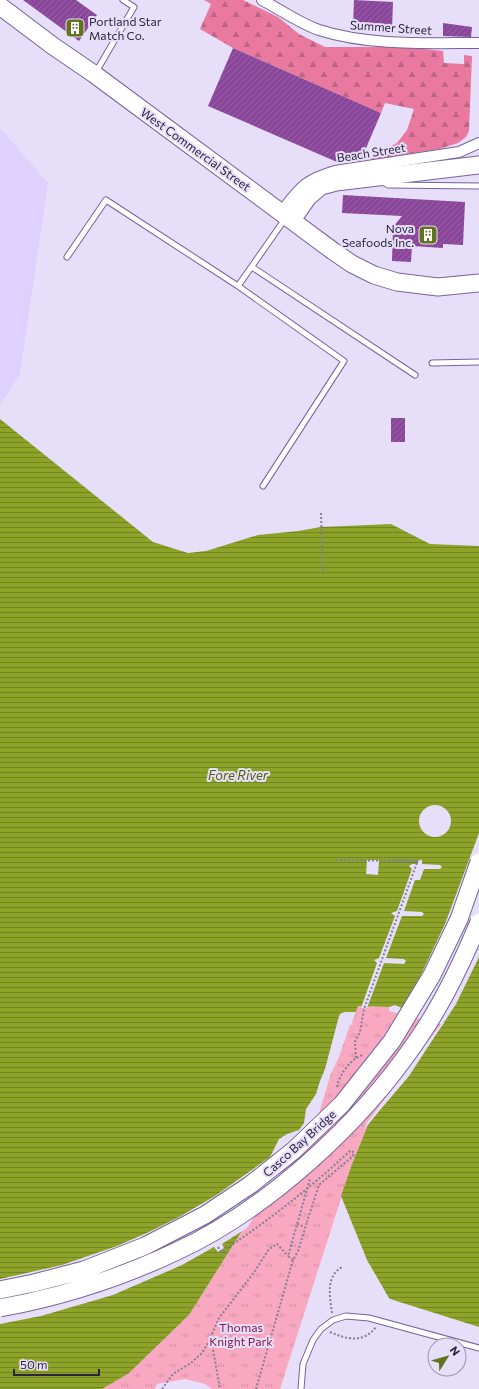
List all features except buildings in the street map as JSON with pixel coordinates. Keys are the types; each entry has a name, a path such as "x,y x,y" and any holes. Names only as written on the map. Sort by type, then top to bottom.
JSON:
{"main road":[{"name":"West Commercial Street","path":"0,6 352,264 374,275 397,282 438,287 479,283"},
{"path":"286,216 321,186 336,182 479,164"},
{"name":"Casco Bay Bridge","path":"0,1290 40,1282 77,1271 108,1261 145,1246 205,1215 250,1185 293,1151 342,1104 392,1041 432,976 459,919 479,862"},
{"name":"Casco Bay Bridge","path":"0,1308 28,1303 78,1289 135,1270 176,1252 217,1230 268,1195 310,1161 330,1142 385,1083 417,1041 443,997 466,952 479,922"}],"street":[{"name":"Summer Street","path":"262,0 318,30 349,38 384,41 479,43"},
{"name":"Beach Street","path":"286,216 303,185 319,176 335,171 460,152 479,144"}],"lane":[{"path":"94,74 134,7 124,0"},
{"path":"373,178 388,185 479,186"},
{"path":"67,257 106,200 238,286 344,361 263,486"},
{"path":"238,286 286,216"},
{"path":"252,267 415,375"},
{"path":"432,363 479,362"},
{"path":"301,1389 303,1364 313,1340 321,1329 333,1320 346,1316 358,1316 380,1321 479,1348"}],"path":[{"path":"321,513 323,574"},
{"path":"336,860 418,860 364,1009 360,1032 355,1040 356,1058"},
{"path":"218,1247 221,1252 290,1202 352,1151 354,1153 353,1156 319,1185 298,1251 293,1260 256,1389"},
{"path":"296,1224 305,1227"},
{"path":"162,1389 173,1374 196,1360 206,1347 219,1318 255,1271 269,1249 277,1244 288,1256"},
{"path":"333,1320 329,1287 331,1279 342,1267"},
{"path":"321,1329 349,1339 360,1338 372,1332 380,1321"},
{"path":"210,1337 220,1389"}],"shaded area":[{"path":"0,128 48,183 20,374 0,405"}],"green space":[{"path":"204,0 243,0 278,17 299,34 325,47 407,47 443,51 444,63 464,64 464,55 472,56 469,131 466,137 458,143 439,149 370,160 382,151 397,143 407,130 414,109 385,103 381,113 233,48 200,29 211,4"},
{"name":"Thomas Knight Park","path":"358,1006 389,1007 444,1022 368,1125 352,1164 280,1389 212,1389 205,1384 185,1379 157,1384 155,1389 102,1389 128,1374 189,1315 320,1107 339,1050"}],"water":[{"name":"Fore River","path":"0,419 153,542 188,553 206,551 258,535 321,527 391,524 430,544 479,546 479,1332 393,1305 367,1260 341,1196 368,1125 444,1023 390,1010 389,1007 358,1006 352,1023 349,1022 320,1107 189,1315 128,1374 102,1389 0,1389"}],"pier":[{"path":"435,805 446,810 451,821 446,832 435,837 424,832 419,821 424,810"},
{"path":"479,833 479,957 456,1004 409,1076 364,1129 366,1124 441,1024 389,1011 389,1007 395,1005 402,1008 420,977 445,924"},
{"path":"367,860 379,860 378,875 366,874"},
{"path":"418,860 422,860 422,864 440,865 442,867 440,869 424,869 420,880 415,880 404,911 422,912 424,914 422,916 402,916 386,958 404,959 406,961 404,964 384,963 367,1008 361,1008 377,963 374,960 379,958 395,916 391,913 397,911 412,869 409,866 412,864 418,864"},
{"path":"356,1012 352,1023 354,1024 350,1025 339,1057 331,1074 319,1113 247,1228 222,1244 224,1248 218,1252 214,1247 182,1265 113,1295 41,1316 0,1324 0,1279 62,1265 117,1246 149,1232 215,1196 270,1157 279,1139 287,1134 299,1130 304,1123 306,1109 316,1094 325,1069 339,1016 341,1013"},
{"path":"387,1298 479,1327 479,1334 393,1307"}],"place":[{"name":"Portland Star Match Co.","path":"75,28"},
{"name":"Nova Seafoods Inc.","path":"428,235"}]}
